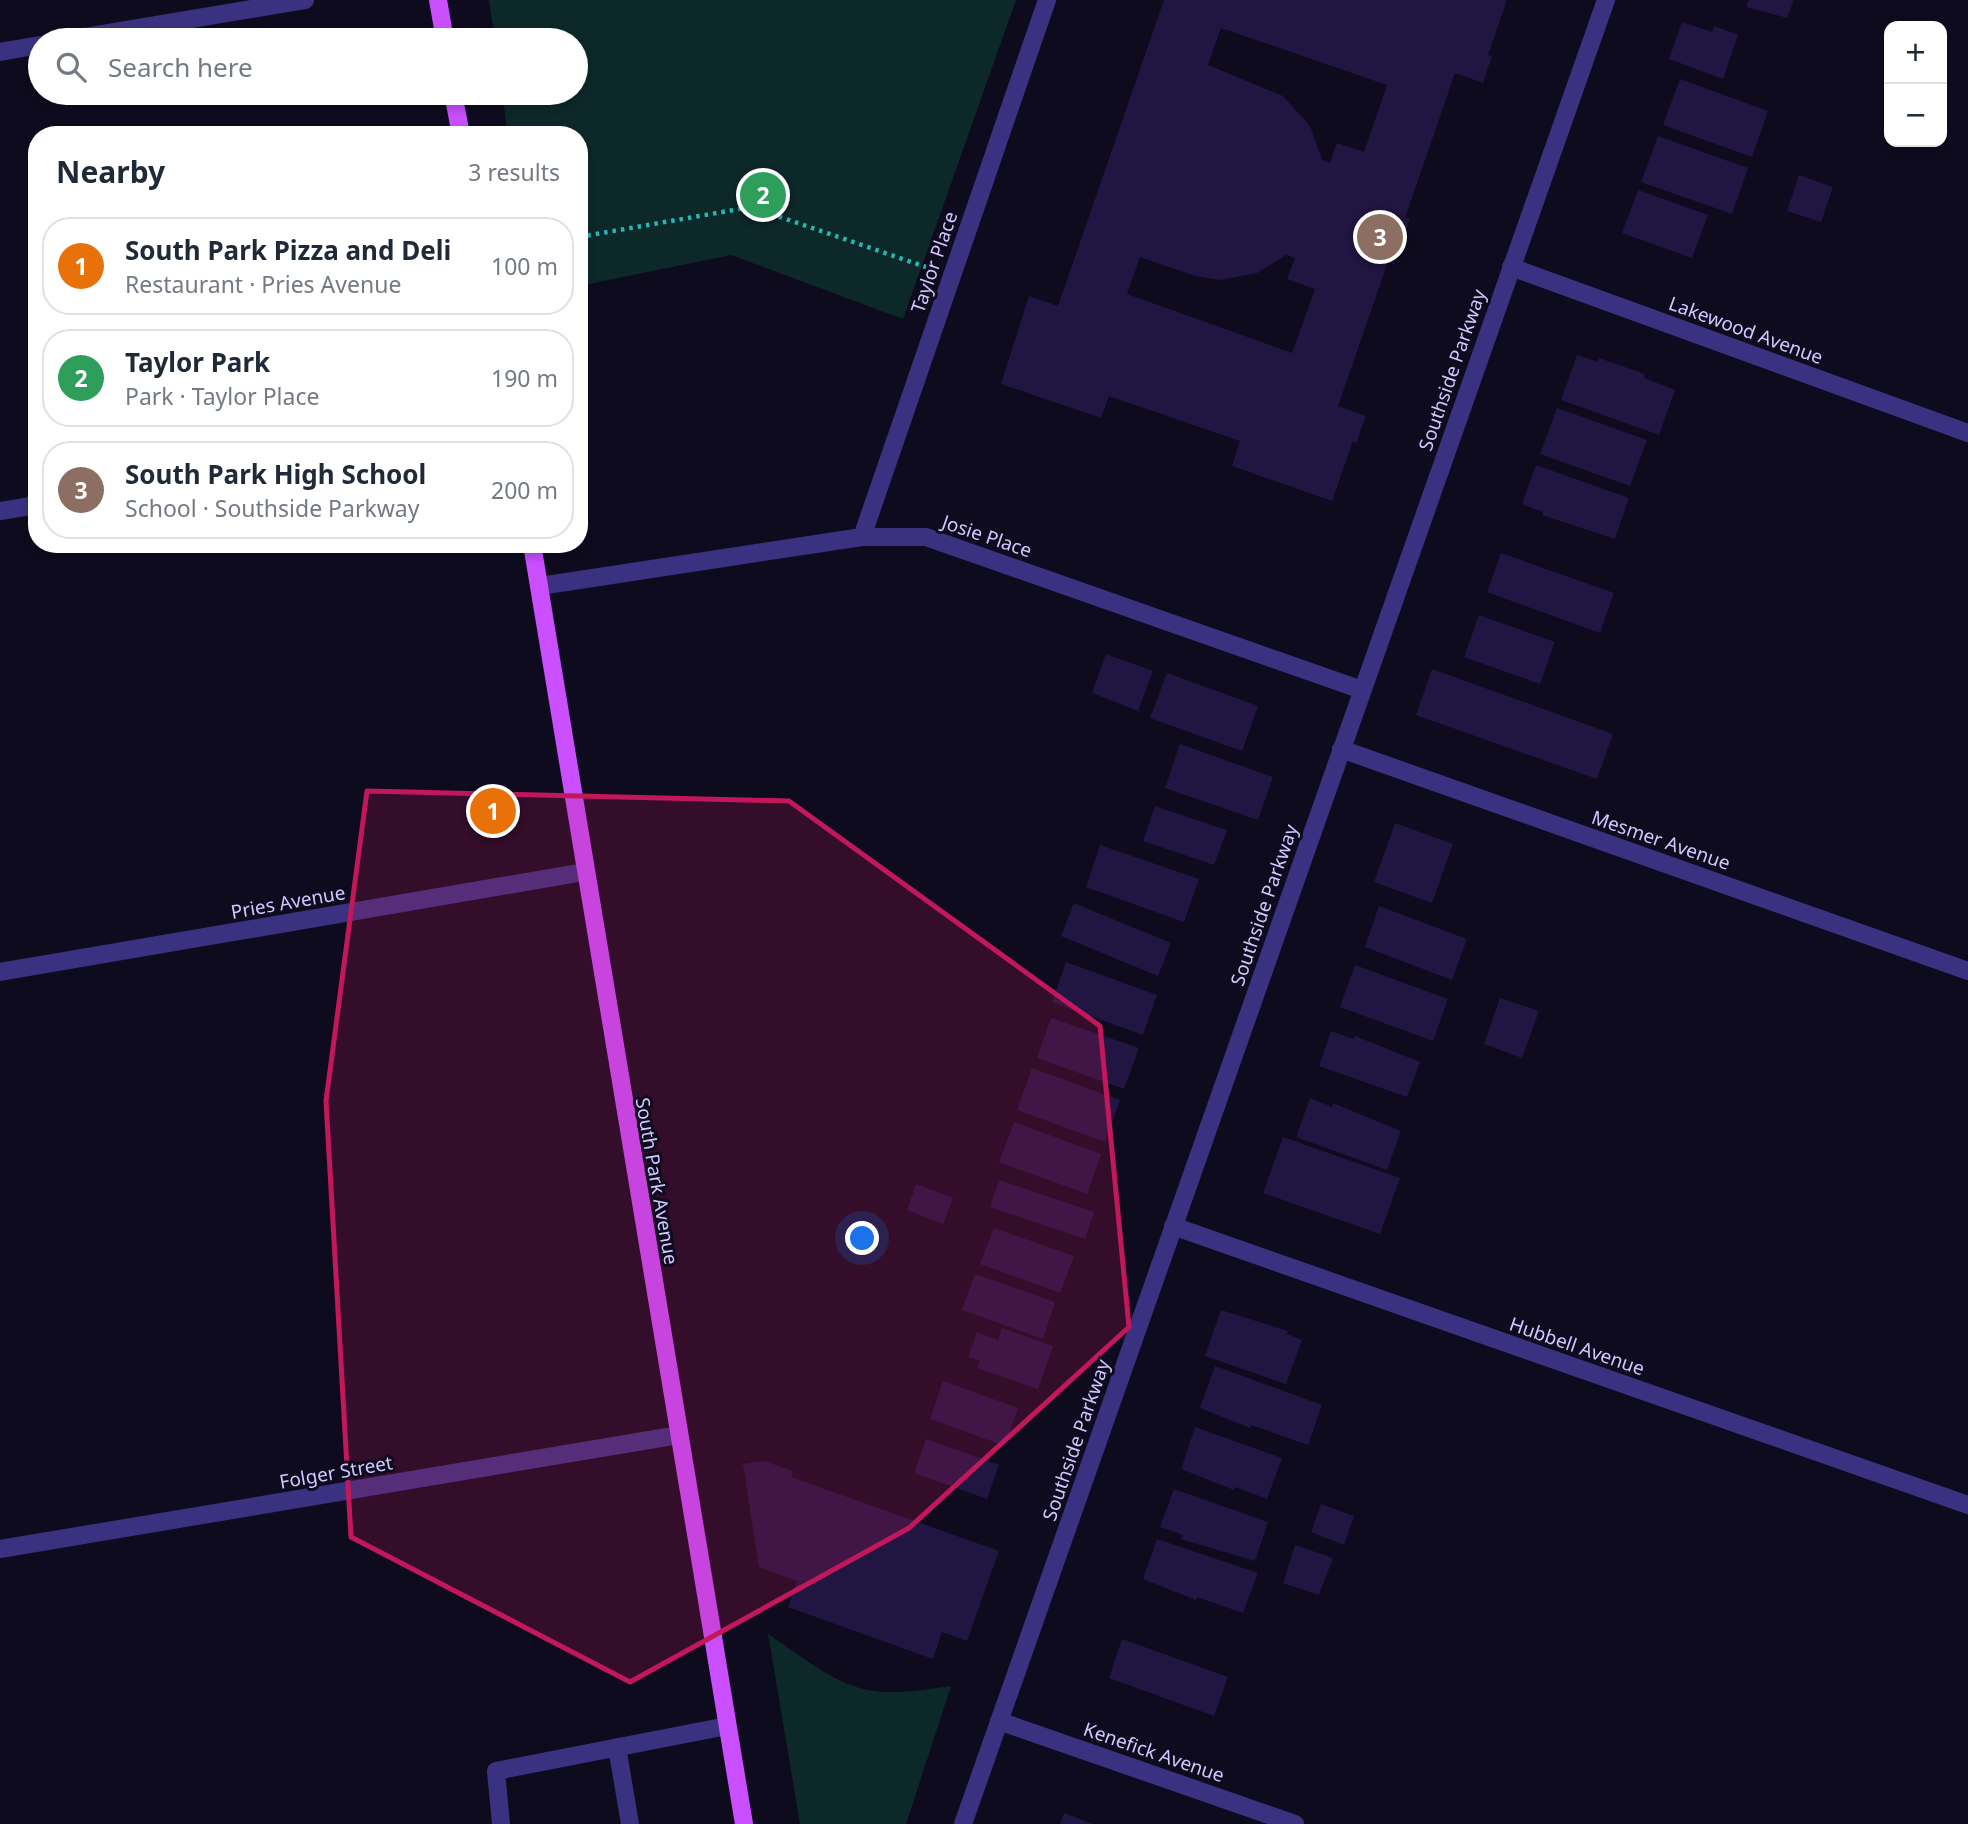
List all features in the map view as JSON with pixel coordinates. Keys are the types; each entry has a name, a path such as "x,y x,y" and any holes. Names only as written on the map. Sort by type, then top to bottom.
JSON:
{"main road":[{"path":"438,0 443,28"},
{"path":"455,105 459,126"},
{"name":"South Park Avenue","path":"534,553 584,872 744,1824"}],"street":[{"path":"138,28 305,0"},
{"name":"Taylor Place","path":"862,537 1047,0"},
{"name":"Southside Parkway","path":"963,1824 1606,0"},
{"path":"0,52 28,47"},
{"name":"Lakewood Avenue","path":"1511,267 1968,433"},
{"path":"0,511 28,506"},
{"name":"Josie Place","path":"540,586 862,537 926,537 1362,690"},
{"name":"Mesmer Avenue","path":"1341,749 1968,971"},
{"name":"Pries Avenue","path":"0,972 584,872"},
{"name":"Hubbell Avenue","path":"1173,1226 1968,1505"},
{"name":"Folger Street","path":"0,1549 679,1435"},
{"name":"Kenefick Avenue","path":"999,1721 1295,1824"},
{"path":"501,1824 496,1771 727,1726"},
{"path":"617,1747 630,1824"}],"path":[{"path":"588,235 751,207 928,268"}],"highlighted area":[{"path":"367,791 789,801 1100,1026 1129,1327 909,1528 630,1682 351,1537 326,1101"}],"green space":[{"path":"489,0 1016,0 903,319 731,255 588,284 588,126 507,126 504,105 588,105 588,28 493,28"},
{"path":"768,1634 814,1666 852,1686 897,1692 951,1686 906,1824 800,1824"}],"building":[{"path":"1164,0 1507,0 1488,55 1492,56 1483,83 1455,73 1405,218 1410,219 1394,265 1388,262 1338,406 1366,416 1356,443 1353,441 1332,501 1232,466 1240,441 1109,396 1101,418 1001,384 1029,296 1058,306","holes":["1221,28 1387,85 1364,152 1337,143 1330,163 1322,160 1310,126 1283,96 1208,65","1286,255 1295,258 1287,279 1315,289 1292,353 1127,294 1140,257 1195,276 1220,280 1257,273"]},
{"path":"1749,0 1794,0 1787,18 1746,7"},
{"path":"1682,22 1712,32 1714,26 1738,35 1723,79 1669,59"},
{"path":"1680,79 1768,111 1752,157 1663,125"},
{"path":"1658,136 1748,168 1732,214 1641,182"},
{"path":"1799,175 1833,187 1821,222 1787,211"},
{"path":"1638,190 1708,215 1692,258 1622,233"},
{"path":"1577,355 1598,362 1599,358 1645,374 1644,378 1675,390 1659,435 1561,400"},
{"path":"1557,408 1647,440 1630,486 1540,454"},
{"path":"1536,465 1629,498 1615,539 1542,515 1543,512 1522,504"},
{"path":"1501,553 1614,593 1600,633 1487,592"},
{"path":"1479,615 1555,642 1540,684 1464,657"},
{"path":"1106,654 1153,671 1138,711 1092,693"},
{"path":"1432,669 1613,734 1597,779 1416,715"},
{"path":"1167,673 1258,706 1242,751 1150,718"},
{"path":"1180,744 1273,777 1258,820 1165,788"},
{"path":"1155,806 1227,830 1214,865 1143,841"},
{"path":"1395,823 1453,844 1432,903 1374,882"},
{"path":"1100,845 1199,879 1184,922 1086,887"},
{"path":"1074,903 1171,943 1158,976 1061,936"},
{"path":"1379,906 1467,939 1452,980 1365,947"},
{"path":"1066,962 1157,995 1143,1035 1052,1002"},
{"path":"1355,965 1448,999 1433,1041 1340,1007"},
{"path":"1500,998 1539,1011 1522,1058 1484,1044"},
{"path":"1051,1018 1139,1048 1124,1089 1037,1058"},
{"path":"1331,1031 1353,1039 1355,1036 1420,1062 1407,1097 1319,1066"},
{"path":"1032,1068 1120,1100 1105,1142 1017,1110"},
{"path":"1310,1098 1332,1107 1333,1103 1401,1131 1387,1170 1296,1137"},
{"path":"1014,1122 1101,1154 1087,1194 999,1162"},
{"path":"1283,1137 1400,1178 1380,1234 1263,1193"},
{"path":"999,1180 1094,1212 1085,1239 990,1207"},
{"path":"916,1184 953,1198 943,1224 907,1210"},
{"path":"994,1228 1074,1256 1060,1293 980,1264"},
{"path":"975,1274 1055,1302 1043,1339 962,1310"},
{"path":"1221,1310 1288,1331 1287,1334 1302,1340 1286,1384 1205,1356"},
{"path":"1002,1328 1053,1346 1038,1389 977,1368 980,1361 968,1357 977,1332 998,1340"},
{"path":"1215,1366 1322,1405 1308,1445 1251,1425 1250,1428 1200,1408"},
{"path":"943,1381 1018,1408 1005,1446 930,1419"},
{"path":"1195,1427 1282,1458 1267,1499 1235,1487 1234,1490 1181,1469"},
{"path":"926,1439 999,1465 987,1499 914,1473"},
{"path":"764,1461 793,1471 791,1477 999,1551 967,1641 942,1632 933,1659 788,1607 797,1581 759,1567 743,1464"},
{"path":"1174,1489 1268,1522 1255,1561 1181,1539 1183,1535 1160,1527"},
{"path":"1321,1504 1354,1516 1344,1545 1311,1532"},
{"path":"1157,1539 1258,1573 1243,1613 1197,1597 1196,1600 1143,1579"},
{"path":"1295,1545 1333,1558 1319,1595 1283,1583"},
{"path":"1122,1639 1228,1677 1214,1716 1109,1678"},
{"path":"1064,1813 1093,1824 1060,1824"}],"place":[{"name":"Taylor Park","path":"763,195"},
{"name":"South Park High School","path":"1380,237"},
{"name":"South Park Pizza and Deli","path":"493,811"}]}
